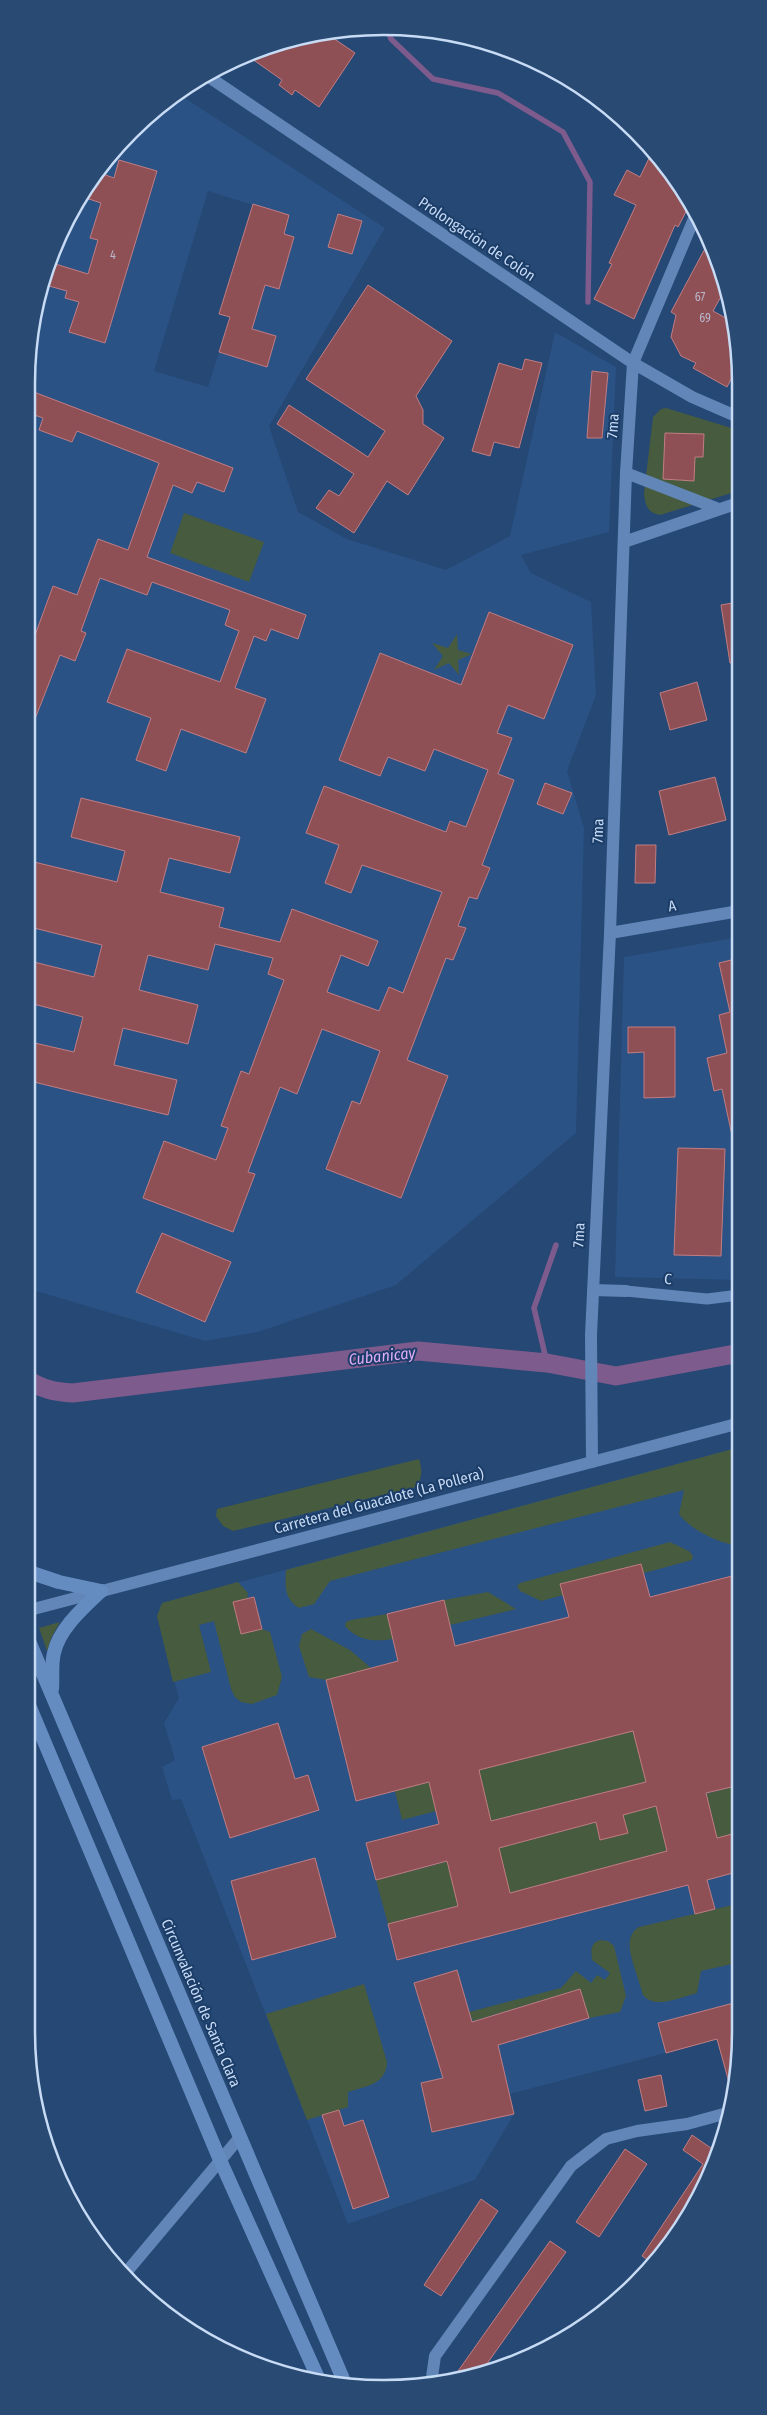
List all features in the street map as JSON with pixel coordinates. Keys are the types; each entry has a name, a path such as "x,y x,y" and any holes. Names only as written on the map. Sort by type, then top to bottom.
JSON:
{"highway":[{"path":"35,1574 59,1582 101,1591"},
{"path":"52,1694 54,1653 61,1638 80,1610 101,1591"},
{"name":"Circunvalación de Santa Clara","path":"35,1655 342,2377"},
{"path":"35,1719 220,2160 316,2373"}],"street":[{"name":"Prolongación de Colón","path":"213,80 633,363 692,397 732,414"},
{"name":"7ma","path":"592,1462 591,1335 610,933 626,473 633,363 692,222"},
{"path":"626,473 719,509"},
{"path":"624,542 732,505"},
{"name":"A","path":"610,933 732,912"},
{"name":"C","path":"593,1290 707,1298 732,1296"},
{"name":"Carretera del Guacalote (La Pollera)","path":"35,1609 732,1425"},
{"path":"432,2376 435,2356 571,2166 606,2139 636,2131 687,2124 722,2115"},
{"path":"129,2269 240,2137"}],"shaded area":[{"path":"184,98 385,228 269,426 298,512 347,539 446,570 510,536 555,332 616,367 609,532 521,555 531,573 591,602 596,695 567,771 584,828 576,1133 396,1285 258,1332 205,1341 35,1291 35,384 38,338 53,271 82,209 107,171 121,154 154,121","holes":["208,191 253,205 238,253 245,271 233,268 219,314 230,317 208,387 154,371"]},
{"path":"732,938 732,1280 615,1277 624,957"},
{"path":"732,1449 732,2035 510,2094 514,2114 475,2180 348,2224 181,1799 172,1800 162,1767 175,1760 164,1723 179,1698 157,1616 162,1603"}],"green space":[{"path":"666,408 732,428 732,493 660,515 649,510 644,493 653,417 661,409"},
{"path":"184,513 264,542 249,582 170,553"},
{"path":"457,634 458,650 472,654 458,660 459,675 449,663 434,670 443,656 432,643 448,648"},
{"path":"732,1449 732,1545 706,1535 684,1520 679,1514 684,1490 330,1581 314,1604 299,1608 290,1600 286,1592 286,1570"},
{"path":"419,1459 421,1473 416,1487 233,1531 223,1526 216,1516 217,1509"},
{"path":"670,1542 689,1551 693,1556 692,1560 541,1601 520,1591 517,1586 520,1583"},
{"path":"238,1582 248,1593 247,1599 262,1629 270,1632 282,1677 277,1695 252,1704 241,1702 235,1697 231,1689 214,1621 199,1625 211,1672 173,1682 157,1616 162,1603"},
{"path":"488,1592 516,1609 450,1625 444,1600"},
{"path":"387,1614 393,1639 367,1639 355,1635 345,1626 346,1622 351,1620"},
{"path":"60,1622 52,1636 47,1651 39,1628"},
{"path":"311,1629 350,1650 371,1668 326,1680 309,1677 299,1646 302,1634"},
{"path":"649,1727 661,1778 474,1825 462,1774"},
{"path":"429,1782 436,1811 402,1820 395,1791"},
{"path":"732,1787 732,1834 701,1843 697,1829 714,1824 710,1809 690,1798"},
{"path":"668,1803 660,1823 664,1838 675,1835 679,1848 491,1898 506,1878 503,1864 480,1853"},
{"path":"465,1857 451,1878 455,1893 472,1889 475,1901 388,1924 376,1880"},
{"path":"732,1905 732,1964 701,1971 697,1993 668,2001 654,2002 643,1995 632,1959 630,1940 633,1932 639,1927"},
{"path":"600,1940 608,1941 614,1946 626,1996 620,2012 589,2018 580,1989 473,2021 469,2012 561,1988 576,1971 591,1983 597,1975 605,1980 610,1973 592,1960 591,1951 593,1945"},
{"path":"364,1984 387,2062 386,2070 383,2076 374,2083 348,2092 348,2107 307,2120 266,2014"}],"building":[{"path":"334,39 355,53 319,107 295,90 292,95 279,85 282,80 254,60 293,47"},
{"path":"649,158 686,211 678,227 675,225 634,319 594,299 612,264 609,263 636,205 614,195 627,170 640,177"},
{"path":"119,160 157,171 105,343 69,332 79,302 65,298 67,291 49,286 56,264 88,274 98,240 90,238 101,203 88,199 105,175 114,178"},
{"path":"253,204 289,215 284,234 294,237 279,289 265,285 252,329 276,336 267,367 219,352 230,317 219,314"},
{"path":"338,214 362,221 352,254 328,247"},
{"path":"705,249 714,271 721,297 713,311 725,318 729,338 732,378 727,387 693,368 696,363 681,356 671,337 676,315 671,312"},
{"path":"368,285 452,341 416,396 423,410 423,424 444,438 408,495 387,481 354,533 316,508 329,490 339,496 354,474 277,424 289,405 368,457 385,431 306,379"},
{"path":"525,359 542,363 519,448 494,442 490,456 472,451 499,363 522,370"},
{"path":"592,371 608,373 602,438 587,438"},
{"path":"35,392 233,468 224,492 197,482 192,493 173,485 147,557 306,615 298,639 271,629 266,641 254,636 235,688 266,699 246,753 181,729 166,771 136,760 151,718 107,702 127,649 220,682 239,631 225,625 230,610 152,582 147,595 100,578 81,631 86,633 75,661 60,655 35,719 35,635 53,586 77,595 98,539 128,550 159,463 77,431 72,442 39,430 43,418 35,415"},
{"path":"665,433 704,434 703,457 695,457 694,481 663,479"},
{"path":"732,603 732,663 730,663 721,605"},
{"path":"489,612 573,645 544,719 508,705 497,733 512,738 498,774 514,780 482,865 490,868 477,899 469,897 458,926 466,928 453,960 446,958 407,1060 448,1076 401,1198 326,1169 352,1101 360,1104 380,1051 322,1029 297,1094 280,1087 248,1172 255,1174 233,1232 143,1198 164,1141 216,1160 228,1128 221,1126 241,1071 249,1074 284,980 268,974 273,958 215,944 208,970 148,955 139,990 198,1005 188,1044 123,1028 114,1065 177,1080 168,1115 35,1082 35,1043 74,1052 83,1017 35,1004 35,962 94,977 102,945 35,928 35,862 117,882 125,851 71,837 81,798 240,837 230,873 169,858 160,892 224,908 219,927 280,942 292,909 378,941 368,966 341,955 327,992 379,1011 389,987 403,993 442,892 362,865 351,893 325,883 339,845 306,833 324,786 446,832 450,821 466,827 488,770 434,749 425,771 388,757 380,776 339,760 380,653 461,685"},
{"path":"697,682 707,720 670,730 660,693"},
{"path":"715,777 726,820 669,835 659,791"},
{"path":"545,783 572,793 563,814 537,804"},
{"path":"636,845 656,845 655,883 635,883"},
{"path":"732,960 732,1135 722,1089 714,1091 707,1058 727,1053 719,1015 730,1012 719,963"},
{"path":"628,1027 675,1027 675,1097 644,1098 644,1052 628,1053"},
{"path":"678,1148 725,1149 721,1256 674,1255"},
{"path":"162,1233 231,1262 205,1322 136,1292"},
{"path":"641,1564 650,1597 732,1576 732,1787 706,1793 717,1838 732,1834 732,1873 707,1880 715,1909 695,1914 688,1885 397,1960 388,1924 458,1906 447,1861 376,1880 366,1843 439,1824 429,1782 356,1801 326,1680 398,1661 387,1614 444,1600 455,1646 569,1617 560,1584","holes":["633,1731 646,1782 491,1821 479,1770","656,1806 667,1851 510,1893 499,1848 596,1822 600,1840 628,1833 623,1815"]},
{"path":"254,1597 262,1629 241,1634 233,1602"},
{"path":"278,1723 295,1779 308,1775 319,1810 230,1838 202,1747"},
{"path":"315,1858 336,1937 252,1960 231,1881"},
{"path":"457,1970 472,2022 580,1989 589,2018 498,2045 514,2114 432,2132 421,2083 443,2078 414,1983"},
{"path":"732,2003 728,2080 717,2039 666,2053 658,2023"},
{"path":"661,2075 667,2106 645,2111 638,2080"},
{"path":"339,2110 344,2126 363,2120 389,2197 353,2209 322,2115"},
{"path":"692,2135 712,2149 685,2206 647,2259 642,2256 703,2164 683,2150"},
{"path":"625,2149 647,2164 599,2237 576,2222"},
{"path":"481,2199 498,2211 441,2296 424,2285"},
{"path":"550,2241 566,2252 486,2365 458,2372"}],"waterway":[{"path":"390,35 391,39 433,79 498,93 563,132 590,182 588,302"},
{"path":"547,1363 534,1308 556,1245"},
{"name":"Cubanicay","path":"35,1384 60,1392 73,1393 418,1351 547,1363 616,1376 732,1354"}]}
